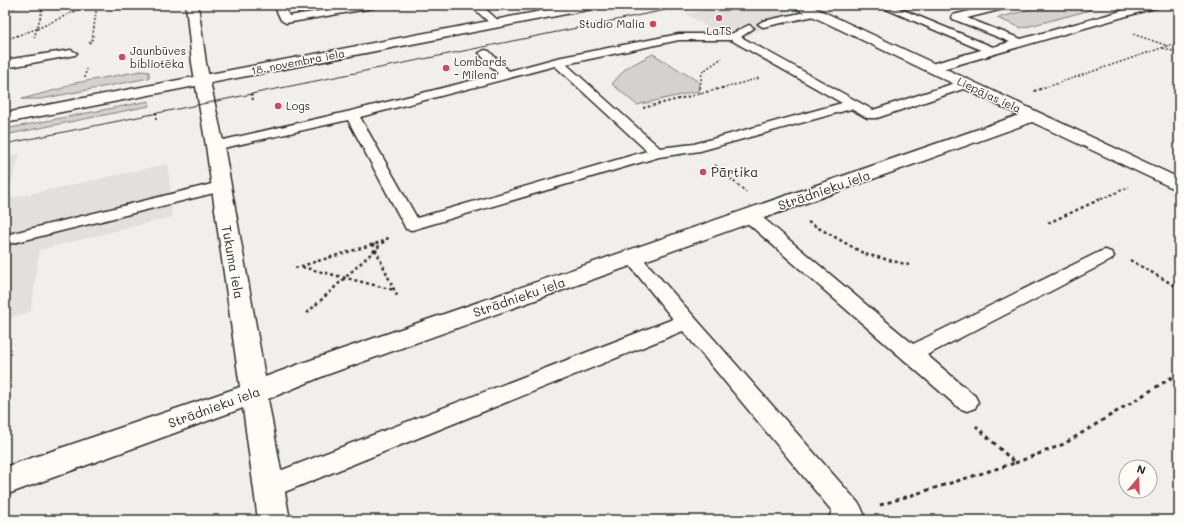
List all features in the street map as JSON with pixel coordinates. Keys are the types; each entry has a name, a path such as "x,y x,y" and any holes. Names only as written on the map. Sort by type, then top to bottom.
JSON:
{"street":[{"name":"Tukuma iela","path":"192,5 202,80 215,146 220,187 274,520"},
{"name":"18. novembra iela","path":"5,118 592,5"},
{"name":"Liepājas iela","path":"799,5 1179,185"},
{"name":"Strādnieku iela","path":"5,481 254,393 317,368 1033,116"}],"lane":[{"path":"278,5 286,20 373,5"},
{"path":"475,5 497,24"},
{"path":"882,5 992,51"},
{"path":"1007,5 957,17 1021,43"},
{"path":"932,68 1154,5"},
{"path":"763,24 816,13"},
{"path":"736,38 749,28"},
{"path":"215,146 352,115 557,62 678,37 736,38 872,115 965,84"},
{"path":"5,64 71,53"},
{"path":"485,53 506,75"},
{"path":"557,62 657,153"},
{"path":"352,115 412,225 657,153 695,148 853,104"},
{"path":"5,240 220,187"},
{"path":"765,211 911,354 967,402"},
{"path":"911,354 1104,256"},
{"path":"632,257 687,321 846,517"},
{"path":"268,487 687,321"}],"path":[{"path":"5,9 34,5"},
{"path":"30,60 36,29 44,5"},
{"path":"5,40 36,29 88,5"},
{"path":"71,53 92,41 97,5"},
{"path":"699,94 702,72 721,60 736,38"},
{"path":"1032,91 1179,42"},
{"path":"1163,48 1179,53"},
{"path":"85,78 86,68"},
{"path":"616,115 792,70"},
{"path":"695,148 739,184 765,211 865,254 909,265"},
{"path":"1048,223 1133,185"},
{"path":"295,268 386,241"},
{"path":"373,244 398,296"},
{"path":"307,313 376,250"},
{"path":"1104,256 1126,258 1179,288"},
{"path":"302,266 394,290"},
{"path":"846,517 1015,463 1064,444 1179,373"},
{"path":"967,402 967,418 1015,463"}],"shaded area":[{"path":"729,5 773,5 803,20 747,33 720,34 686,14"},
{"path":"1048,5 1077,5 1091,10 1022,28 997,18"},
{"path":"653,54 699,82 698,91 637,105 612,84 626,68"},
{"path":"141,71 149,72 149,78 41,99 22,99 63,88 70,84"},
{"path":"149,101 149,106 5,135 5,129"},
{"path":"20,154 6,199 168,164 172,217 39,250 31,312 5,319 5,157"}],"tram line":[{"path":"5,144 690,5"}],"place":[{"name":"LaTS","path":"719,18"},
{"name":"Studio Malia","path":"653,24"},
{"name":"Jaunbūves bibliotēka","path":"122,57"},
{"name":"Lombards - Milena","path":"446,68"},
{"name":"Logs","path":"278,106"},
{"name":"Pārtika","path":"703,172"}]}
